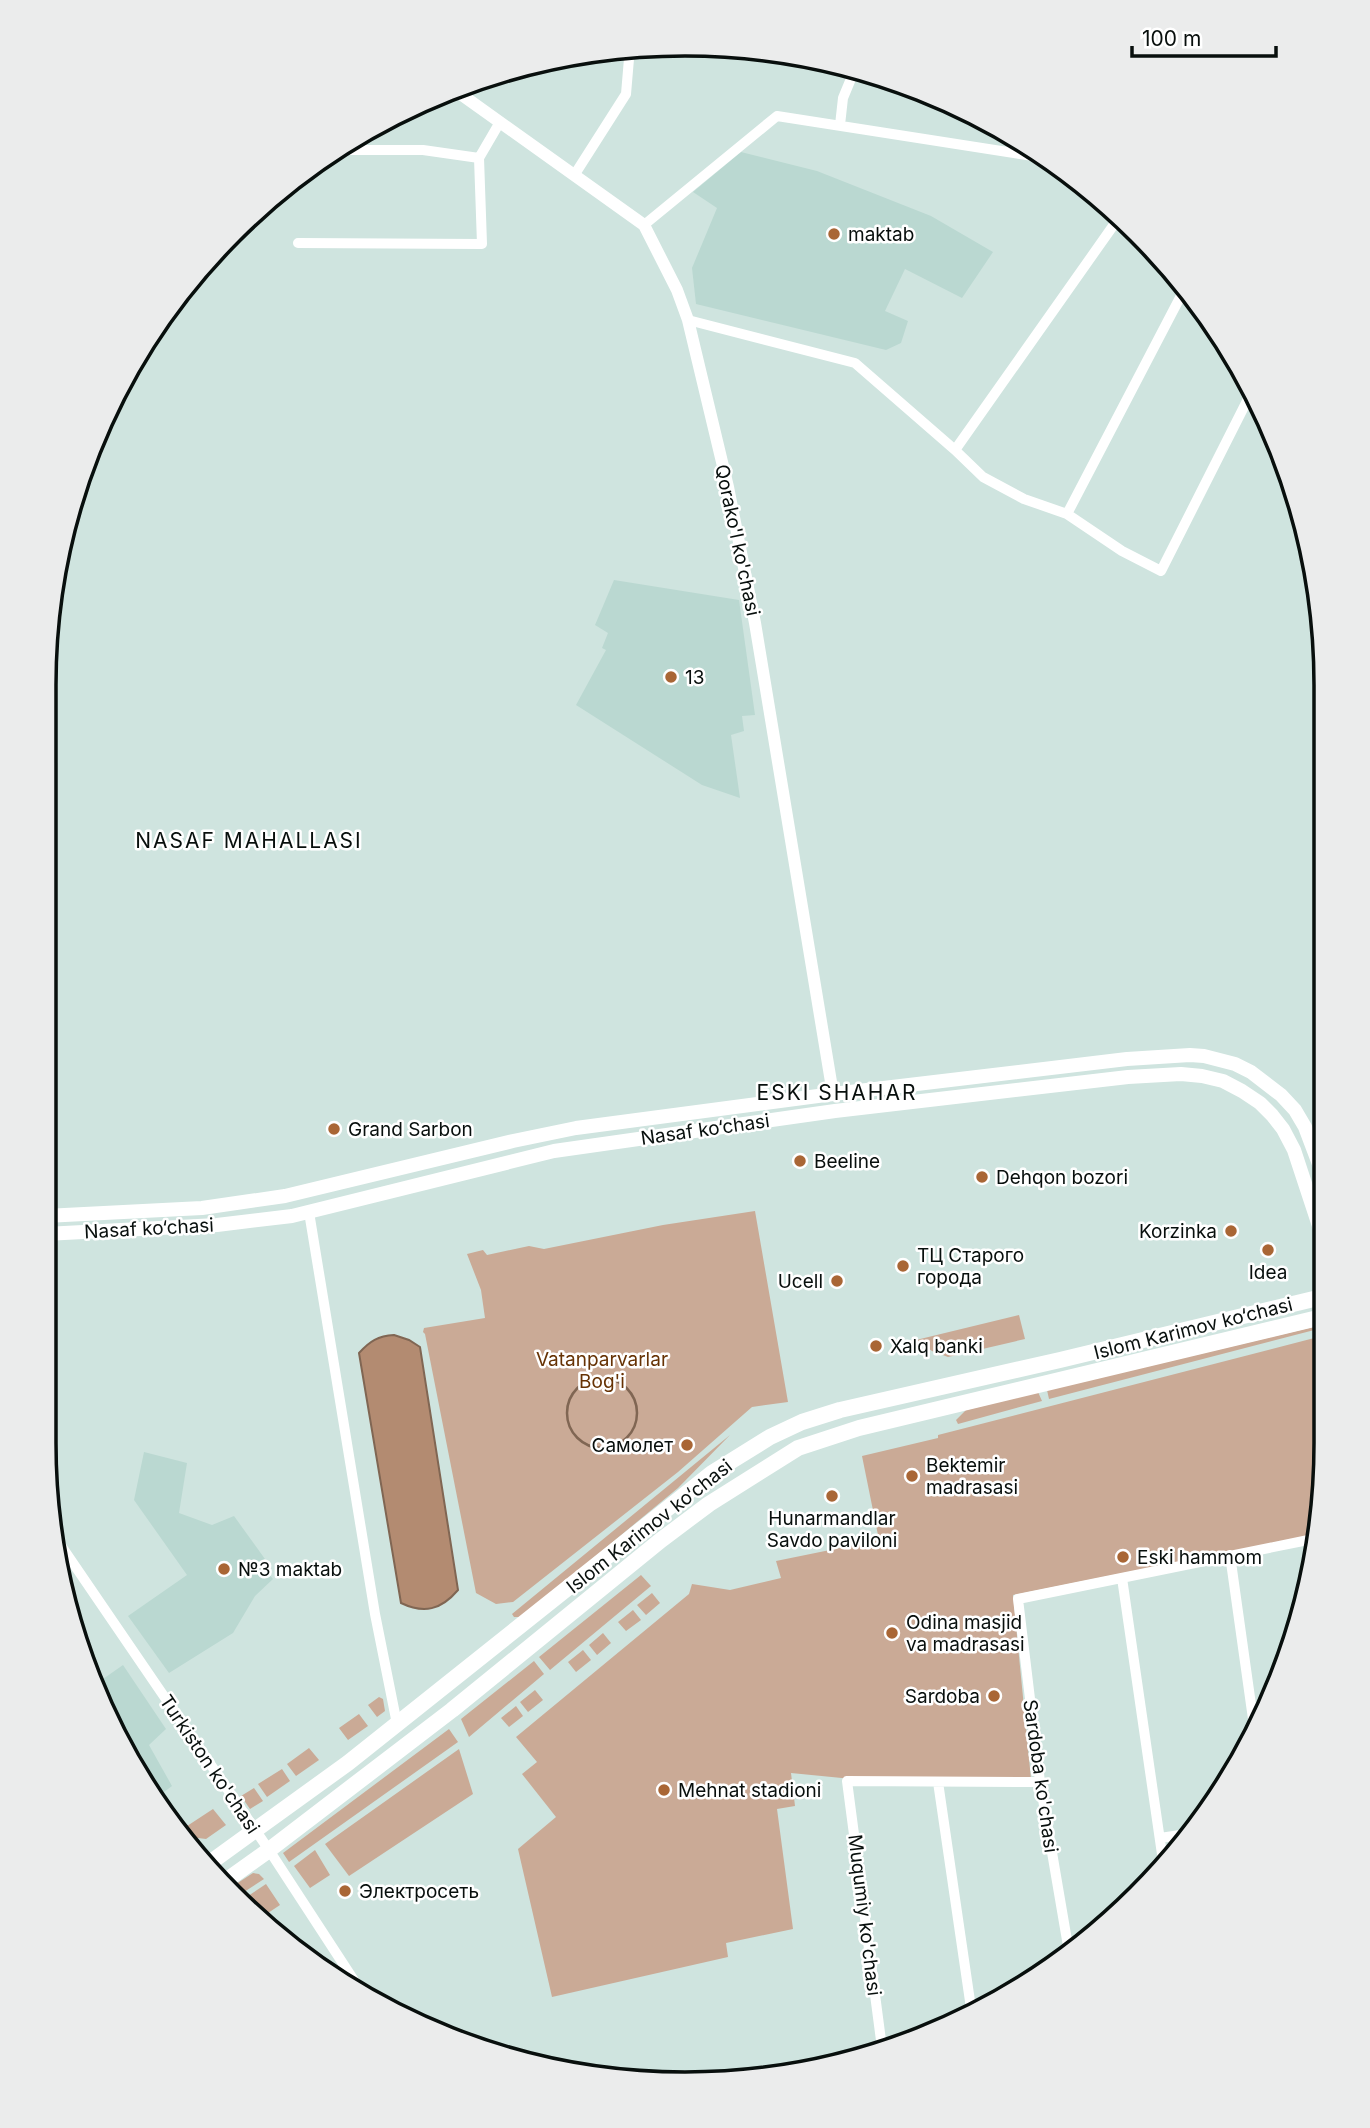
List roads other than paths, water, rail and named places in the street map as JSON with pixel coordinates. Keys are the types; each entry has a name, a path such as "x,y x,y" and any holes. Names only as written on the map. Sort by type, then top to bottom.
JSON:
{"main road":[{"name":"Nasaf ko‘chasi","path":"56,1215 202,1208 285,1196 513,1140 576,1128 833,1094 1128,1059 1190,1055 1235,1064 1266,1083 1295,1110 1314,1149"},
{"path":"1055,1068 1058,1085"},
{"name":"Nasaf ko‘chasi","path":"56,1233 217,1225 292,1216 554,1151 835,1111 1128,1077 1181,1074 1223,1081 1260,1103 1283,1129 1298,1162 1314,1211"},
{"name":"Islom Karimov ko‘chasi","path":"214,1860 348,1763 712,1473 769,1437 802,1422 840,1410 1314,1299"},
{"name":"Islom Karimov ko‘chasi","path":"230,1878 452,1710 709,1504 798,1448 859,1427 1314,1319"},
{"path":"611,1553 624,1570"}],"street":[{"path":"575,174 626,94 629,58"},
{"path":"839,125 843,98 851,78"},
{"name":"Qorako'l ko'chasi","path":"463,97 644,225 677,290 688,320 728,487 755,623 833,1094"},
{"path":"644,225 777,116 1022,154"},
{"path":"298,243 482,244 479,158 500,122"},
{"path":"355,150 423,150 479,158"},
{"path":"955,450 1114,225"},
{"path":"1067,514 1180,297"},
{"path":"688,320 855,363 983,477 1024,499 1067,514 1122,551 1161,571 1246,402"},
{"path":"833,1094 835,1111"},
{"path":"309,1212 375,1614 397,1724"},
{"path":"1162,1853 1122,1578 1306,1540"},
{"path":"1230,1555 1252,1714"},
{"name":"Turkiston ko'chasi","path":"67,1561 269,1850 351,1976"},
{"name":"Sardoba ko'chasi","path":"1067,1942 1040,1782 1018,1599 1122,1578"},
{"name":"Muqumiy ko'chasi","path":"881,2041 847,1781 938,1782"},
{"path":"970,2003 938,1782 1040,1782"},
{"path":"1160,1838 1176,1836"}],"waterway":[{"path":"609,1378 622,1384 631,1393 635,1399 637,1413 635,1427 627,1438 616,1446 595,1448 577,1438 569,1427 567,1406 577,1388 588,1380 609,1378"}],"place":[{"name":"maktab","path":"834,234"},
{"name":"13","path":"671,677"},
{"name":"Grand Sarbon","path":"334,1129"},
{"name":"Beeline","path":"800,1161"},
{"name":"Dehqon bozori","path":"982,1177"},
{"name":"Korzinka","path":"1231,1231"},
{"name":"Idea","path":"1268,1250"},
{"name":"ТЦ Старого города","path":"903,1266"},
{"name":"Ucell","path":"837,1281"},
{"name":"Xalq banki","path":"876,1346"},
{"name":"Самолет","path":"687,1445"},
{"name":"Bektemir madrasasi","path":"912,1476"},
{"name":"Hunarmandlar Savdo paviloni","path":"832,1496"},
{"name":"Eski hammom","path":"1123,1557"},
{"name":"№3 maktab","path":"224,1569"},
{"name":"Odina masjid va madrasasi","path":"892,1633"},
{"name":"Sardoba","path":"994,1696"},
{"name":"Mehnat stadioni","path":"664,1790"},
{"name":"Электросеть","path":"345,1891"}],"district":[{"name":"NASAF MAHALLASI","path":"249,841"},
{"name":"ESKI SHAHAR","path":"837,1093"}],"park label":[{"name":"Vatanparvarlar Bog'i","path":"602,1370"}]}
